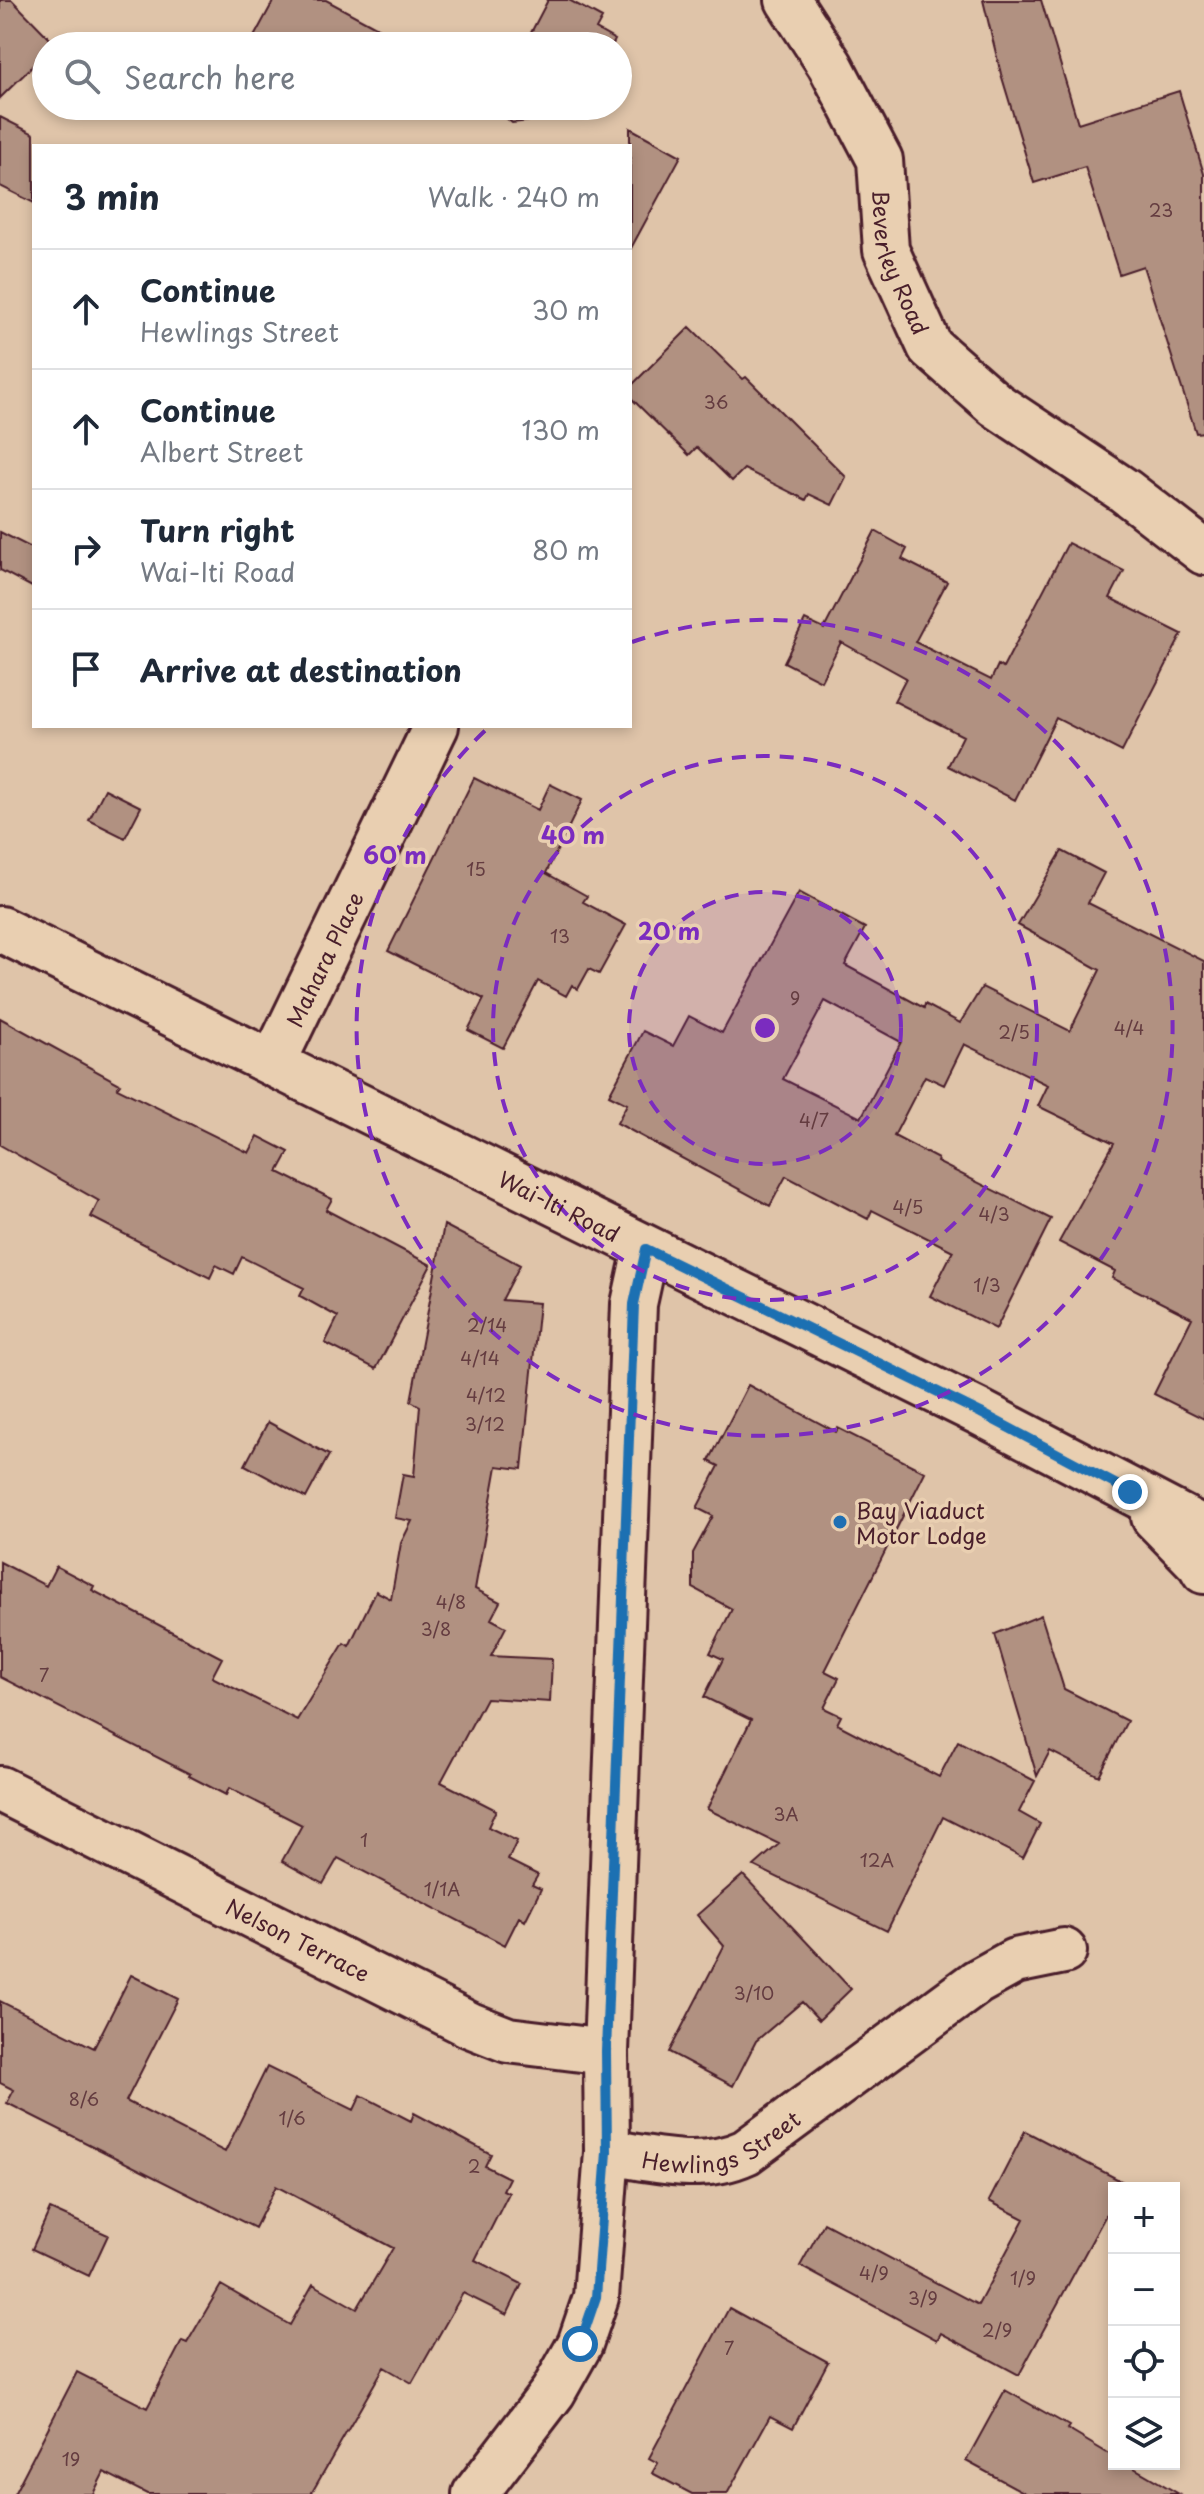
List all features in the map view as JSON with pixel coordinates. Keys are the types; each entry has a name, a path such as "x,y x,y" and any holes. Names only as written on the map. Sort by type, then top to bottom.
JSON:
{"street":[{"name":"Beverley Road","path":"788,0 830,65 880,160 886,250 930,347 996,405 1125,491 1204,552"},
{"name":"Mahara Place","path":"273,1063 435,728"},
{"name":"Wai-Iti Road","path":"0,929 981,1413 1204,1529"},
{"path":"607,2152 606,2052 634,1304 646,1249"},
{"path":"1130,1492 1204,1571"},
{"name":"Nelson Terrace","path":"0,1789 470,2025 508,2040 606,2052"},
{"name":"Hewlings Street","path":"475,2494 553,2392 580,2344 596,2297 607,2152 697,2165 726,2161 746,2152 977,1982 1015,1961 1064,1951"}],"building":[{"path":"0,0 12,0 43,32 32,32 32,67 0,98"},
{"path":"274,0 326,0 385,32 257,32"},
{"path":"548,0 569,0 602,18 596,29 601,32 531,32"},
{"path":"983,0 1041,0 1078,123 1179,91 1204,174 1204,432 1196,433 1143,266 1119,274 1085,167 1034,183 1001,74"},
{"path":"0,117 34,134 32,202 0,186"},
{"path":"630,128 681,156 632,246 632,144"},
{"path":"690,327 743,379 746,377 846,477 832,505 809,494 806,500 744,469 732,481 697,447 689,455 632,399 632,385"},
{"path":"875,531 907,549 902,559 947,582 915,642 991,680 998,665 1003,668 1068,543 1124,571 1110,598 1182,634 1122,752 1056,718 1015,800 948,766 963,736 894,701 906,678 841,642 821,681 784,662 805,620 824,629"},
{"path":"0,532 32,548 32,587 0,570"},
{"path":"474,778 538,810 550,784 582,800 546,873 587,896 583,902 626,925 599,974 589,969 578,989 572,985 566,996 538,981 503,1048 468,1030 484,999 388,951"},
{"path":"105,789 141,807 125,838 89,820"},
{"path":"1062,851 1104,873 1088,903 1204,961 1204,1419 1154,1394 1192,1318 1112,1278 1115,1271 1059,1242 1114,1143 1038,1106 1048,1085 964,1044 944,1085 925,1076 894,1136 938,1159 937,1162 1051,1219 996,1329 930,1296 953,1251 872,1210 868,1219 786,1176 770,1206 617,1123 627,1104 609,1095 643,1031 673,1046 689,1016 722,1033 799,892 865,928 845,965 924,1008 925,1004 960,1023 982,987 1070,1031 1100,970 1018,925","holes":["825,1001 901,1042 861,1118 783,1079"]},
{"path":"0,1018 120,1084 117,1088 249,1153 258,1136 289,1152 278,1172 332,1199 326,1210 431,1265 376,1369 325,1343 338,1317 300,1296 304,1288 242,1257 234,1274 216,1265 210,1278 91,1217 99,1201 0,1145"},
{"path":"444,1225 520,1265 502,1300 539,1303 522,1469 497,1466 475,1589 500,1602 491,1619 506,1627 491,1656 552,1659 550,1702 486,1698 441,1782 496,1810 488,1827 517,1841 508,1860 538,1875 532,1885 541,1889 525,1921 519,1917 505,1945 338,1858 323,1884 282,1861 302,1825 229,1788 226,1795 0,1677 0,1562 46,1586 56,1566 94,1586 92,1590 222,1658 212,1677 297,1720 344,1643 349,1646 376,1591 391,1599 401,1543 412,1521 395,1518 403,1474 414,1476 420,1406 411,1401"},
{"path":"748,1385 836,1432 838,1428 925,1472 825,1671 839,1678 824,1708 841,1716 837,1724 939,1777 958,1741 1035,1781 1019,1812 1040,1824 1023,1858 943,1817 887,1931 754,1866 779,1844 707,1809 751,1720 704,1697 723,1659 710,1653 732,1609 693,1588 693,1553 713,1516 697,1508 719,1466 709,1461"},
{"path":"268,1422 329,1455 306,1498 245,1465"},
{"path":"1041,1615 1064,1689 1127,1721 1099,1776 1050,1751 1037,1776 995,1634"},
{"path":"743,1875 851,1989 819,2020 802,2002 756,2041 733,2086 669,2052 724,1946 697,1915"},
{"path":"131,1975 178,1999 126,2101 225,2152 267,2067 354,2110 361,2095 411,2121 414,2113 491,2154 485,2166 509,2178 503,2190 509,2193 475,2260 522,2284 507,2315 463,2293 412,2383 384,2367 311,2494 147,2494 104,2472 93,2494 14,2494 77,2372 147,2408 182,2341 187,2343 221,2285 290,2325 313,2284 357,2309 393,2248 276,2186 255,2228 7,2103 14,2090 0,2083 0,2001 94,2048"},
{"path":"1025,2131 1123,2182 1108,2182 1108,2211 1019,2375 941,2333 937,2340 800,2266 824,2223 978,2305 1024,2219 989,2201"},
{"path":"50,2209 108,2235 89,2276 32,2249"},
{"path":"729,2308 828,2362 793,2428 770,2416 727,2494 692,2494 652,2473 658,2463 649,2458"},
{"path":"1005,2390 1069,2426 1067,2429 1108,2453 1108,2470 1137,2470 1179,2494 1027,2494 966,2461"}],"place":[{"name":"Bay Viaduct Motor Lodge","path":"840,1522"}],"route":[{"path":"580,2344 596,2297 607,2152 606,2052 634,1304 646,1249 981,1413 1130,1492"}]}
